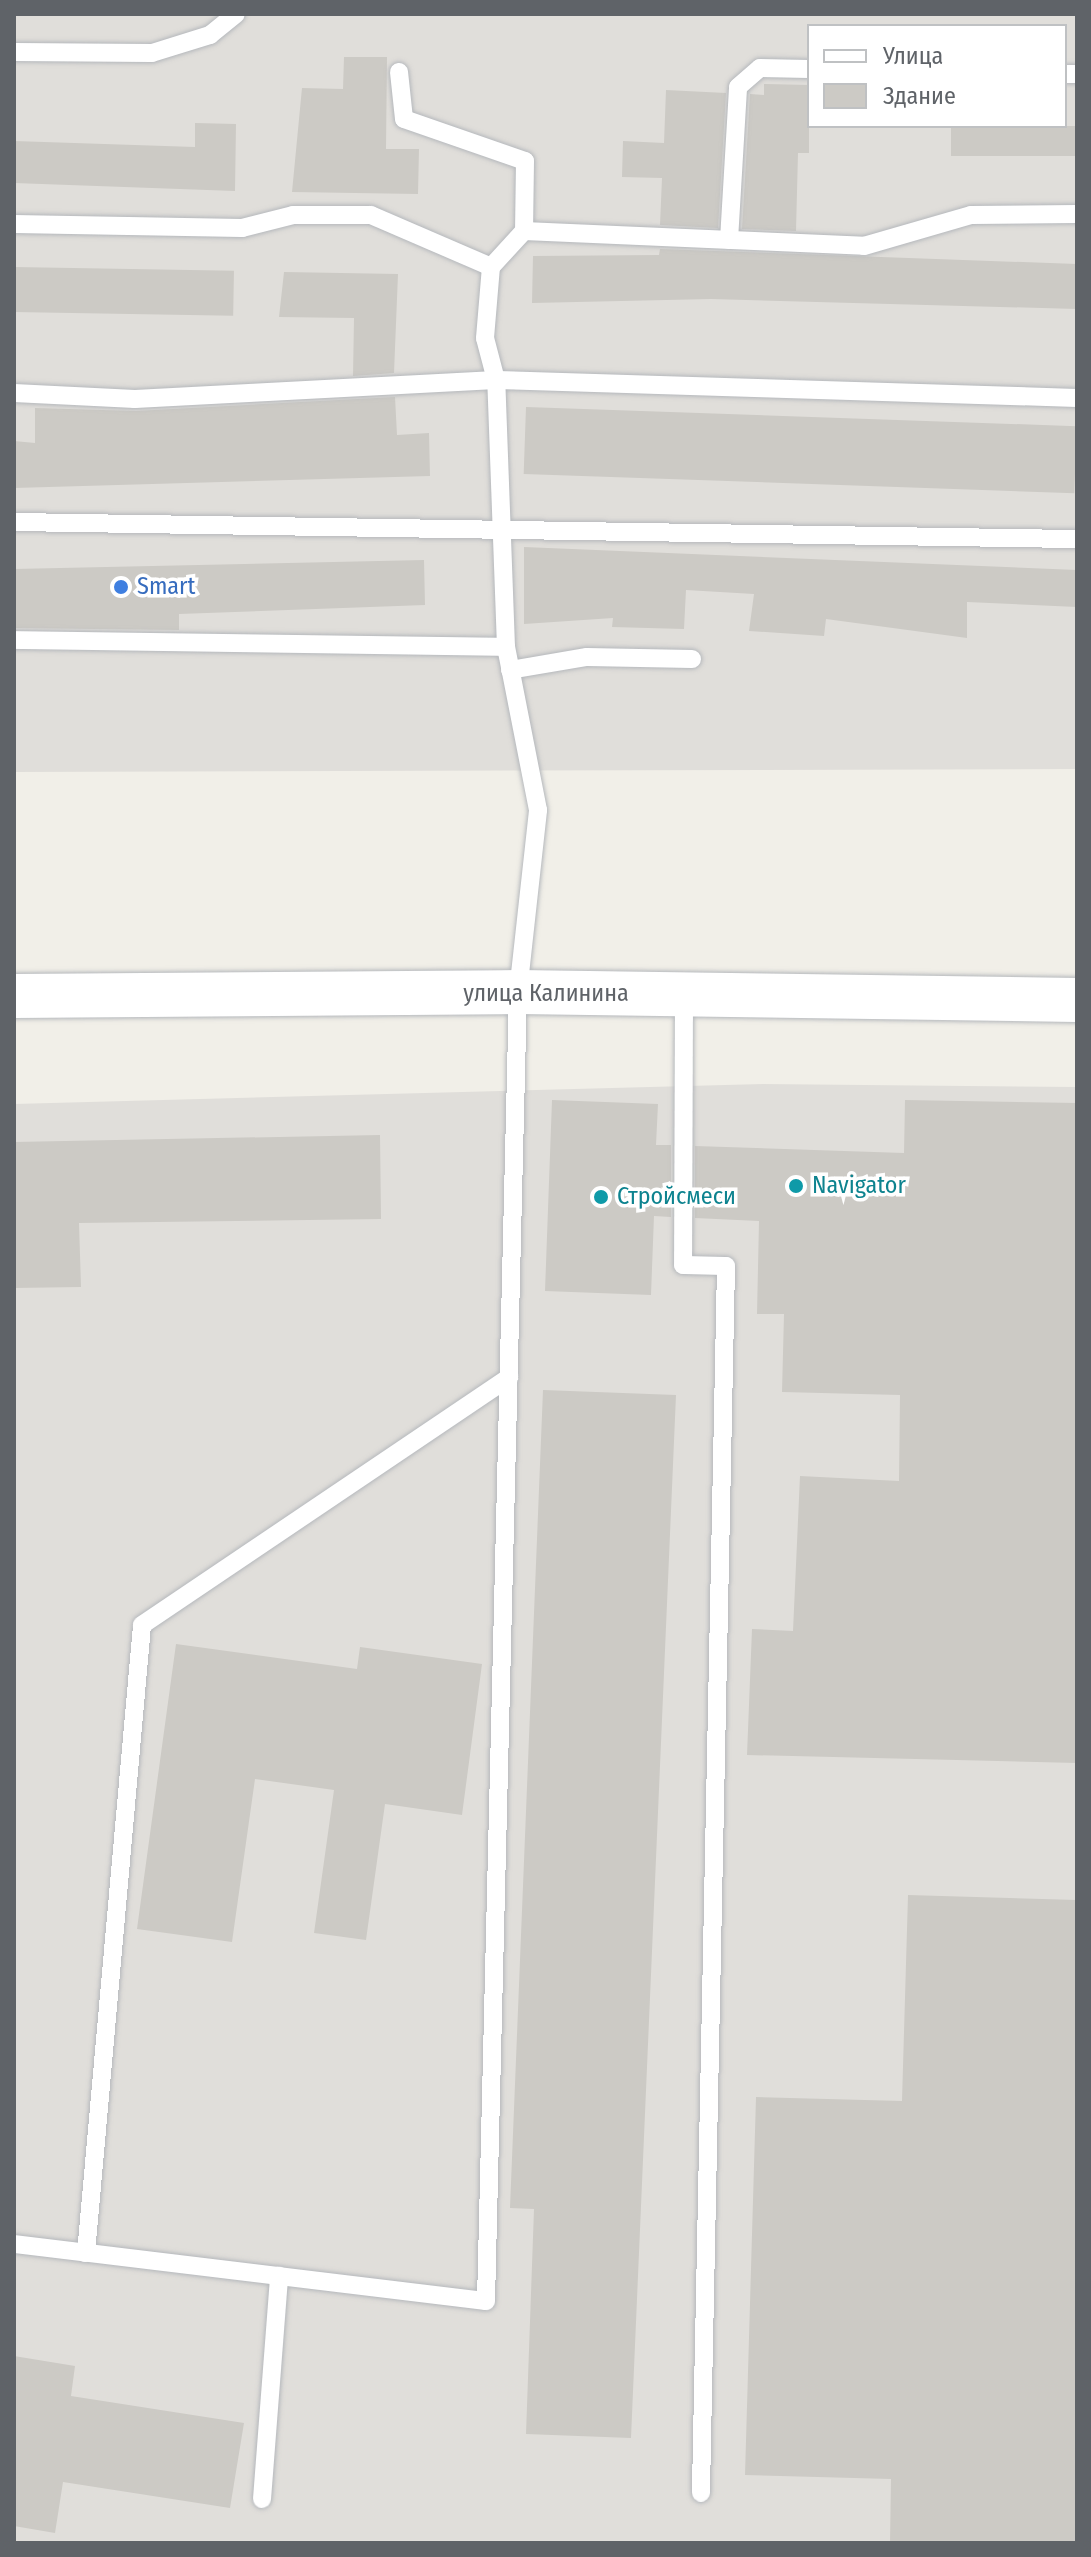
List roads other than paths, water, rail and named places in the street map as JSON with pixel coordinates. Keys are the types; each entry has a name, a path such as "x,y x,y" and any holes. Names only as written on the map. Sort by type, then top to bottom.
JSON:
{"street":[{"name":"улица Калинина","path":"14,996 518,992 1077,1000"}],"lane":[{"path":"14,52 152,53 210,35 236,14"},
{"path":"729,240 738,87 760,68 807,69"},
{"path":"14,2244 486,2301 518,992 538,810 506,647 496,380 485,338 491,267 524,231 525,161 404,119 399,72"},
{"path":"524,231 864,246 971,215 1077,214"},
{"path":"14,224 242,228 293,215 371,215 491,267"},
{"path":"14,393 135,399 496,380 1077,398"},
{"path":"14,522 500,527 1077,539"},
{"path":"14,640 506,647"},
{"path":"510,670 587,657 692,659"},
{"path":"684,995 683,1265 726,1266 701,2493"},
{"path":"86,2253 142,1625 509,1377"},
{"path":"262,2499 279,2276"}],"place":[{"name":"Smart","path":"121,587"},
{"name":"Navigator","path":"796,1186"},
{"name":"Стройсмеси","path":"601,1197"}]}
